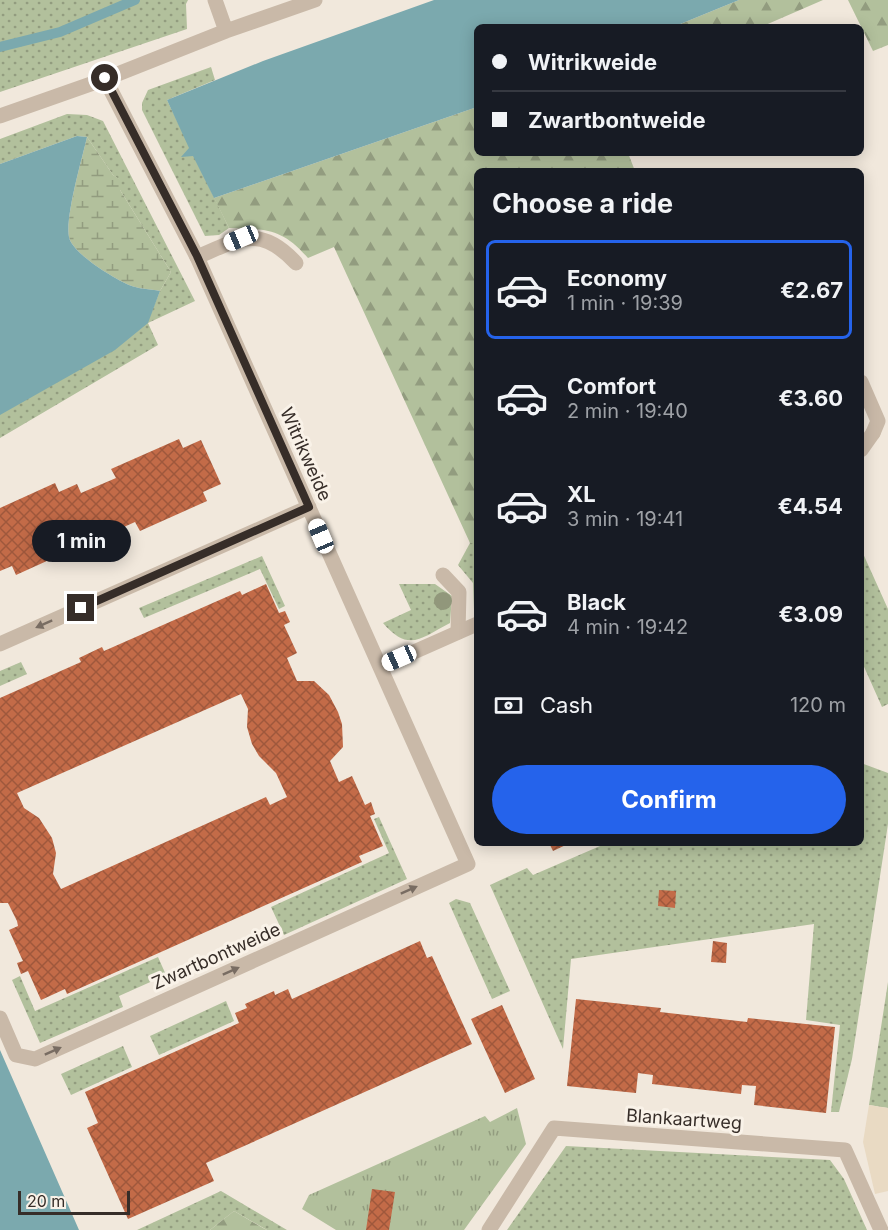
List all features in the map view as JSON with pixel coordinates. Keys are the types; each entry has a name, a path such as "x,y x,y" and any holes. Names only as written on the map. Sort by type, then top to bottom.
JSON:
{"street":[{"path":"215,0 226,31"},
{"path":"0,116 315,0"},
{"name":"Witrikweide","path":"105,78 197,256 468,864"},
{"path":"197,256 241,238 264,239 296,263"},
{"path":"864,389 878,421 864,446"},
{"path":"0,644 309,507"},
{"path":"443,575 459,592 458,632"},
{"path":"380,667 474,625"},
{"name":"Zwartbontweide","path":"0,1018 16,1055 35,1059 468,864"},
{"name":"Blankaartweg","path":"489,1230 554,1128 845,1150 880,1230"}],"green space":[{"path":"0,0 188,0 186,4 187,29 0,92"},
{"path":"739,0 823,0 768,24 680,24"},
{"path":"848,0 888,0 888,45 873,51 864,33 864,24 860,24"},
{"path":"211,67 215,80 167,100 229,228 219,235 205,236 142,110 142,103 148,90"},
{"path":"474,108 474,156 629,156 634,168 474,168 474,543 470,543 334,247 308,258 290,241 273,232 229,228 214,198"},
{"path":"67,114 87,115 103,121 195,301 148,323 158,345 0,438 0,414 147,323 160,291 171,272 120,190 120,180 113,175 87,137 77,136 0,164 0,139"},
{"path":"87,137 113,175 121,180 120,190 171,272 160,291 122,282 85,257 77,250 69,237 69,216"},
{"path":"470,543 474,543 474,610 473,583 458,565"},
{"path":"262,556 285,606 279,609 260,569 144,618 139,608"},
{"path":"864,556 888,609 888,704 882,707 864,667"},
{"path":"399,584 435,584 452,596 450,623 415,640 400,638 392,632 383,623 411,610"},
{"path":"21,662 27,674 0,686 0,671"},
{"path":"864,764 888,773 888,824 852,1059 839,1112 831,1112 840,1025 806,1020 814,924 571,959 563,1049 490,885 527,868 533,875 600,846 864,846"},
{"path":"379,817 407,879 284,935 271,907 389,853 374,819"},
{"path":"456,899 470,903 510,991 492,999 449,903"},
{"path":"158,957 166,975 119,996 123,1007 40,1043 12,980 20,976 35,1011"},
{"path":"888,982 888,1108 869,1105"},
{"path":"226,1001 234,1021 159,1055 150,1036"},
{"path":"123,1046 132,1067 71,1095 61,1074"},
{"path":"517,1108 526,1144 464,1230 336,1230 302,1209 309,1195 485,1116 490,1122"},
{"path":"566,1146 830,1160 844,1179 867,1230 507,1230"},
{"path":"221,1191 287,1230 267,1230 234,1211 210,1230 137,1230"},
{"path":"234,1211 263,1228 267,1230 210,1230"}],"shaded area":[{"path":"869,1105 888,1108 888,1191 875,1194 863,1142"}],"water":[{"path":"434,0 739,0 680,24 474,24 474,108 214,198 193,156 181,157 189,148 167,100 263,61"},
{"path":"77,136 87,137 69,216 69,237 72,243 85,257 122,282 160,291 148,323 115,350 0,415 0,164"},
{"path":"0,1050 79,1230 0,1230"}],"building":[{"path":"179,439 183,448 201,440 221,484 203,492 207,501 140,531 135,522 117,530 113,521 78,536 82,545 16,575 12,566 0,571 0,508 55,483 59,492 77,484 81,493 116,478 111,469"},
{"path":"266,584 279,613 285,611 290,622 284,625 297,653 287,658 297,681 314,681 329,695 338,712 342,724 343,747 330,761 339,782 352,776 365,805 371,802 375,814 370,816 383,846 359,856 362,862 67,994 65,989 41,1000 28,971 21,974 17,963 23,961 9,930 18,926 17,921 8,903 0,903 0,698 81,662 79,658 102,647 104,651 240,591 242,595","holes":["241,694 248,709 247,727 252,744 259,756 276,773 287,797 270,805 266,797 61,889 53,874 56,853 52,838 39,818 24,808 17,793"]},
{"path":"550,846 564,846 553,851"},
{"path":"659,890 676,891 675,908 658,906"},
{"path":"420,941 427,958 432,956 472,1044 206,1163 214,1181 128,1219 87,1128 98,1123 85,1092 239,1023 235,1013 247,1008 245,1004 274,991 275,995 288,989 292,999"},
{"path":"713,941 727,943 726,963 711,962"},
{"path":"576,999 661,1008 660,1012 747,1022 748,1018 835,1027 826,1113 754,1105 756,1086 742,1085 741,1094 652,1084 653,1075 638,1073 636,1093 567,1086"},
{"path":"502,1005 535,1079 505,1093 471,1019"},
{"path":"372,1189 395,1192 389,1230 366,1230"}],"waterway":[{"path":"0,47 60,32 135,0"}],"route":[{"path":"81,608 309,507 197,256 105,78"}]}
